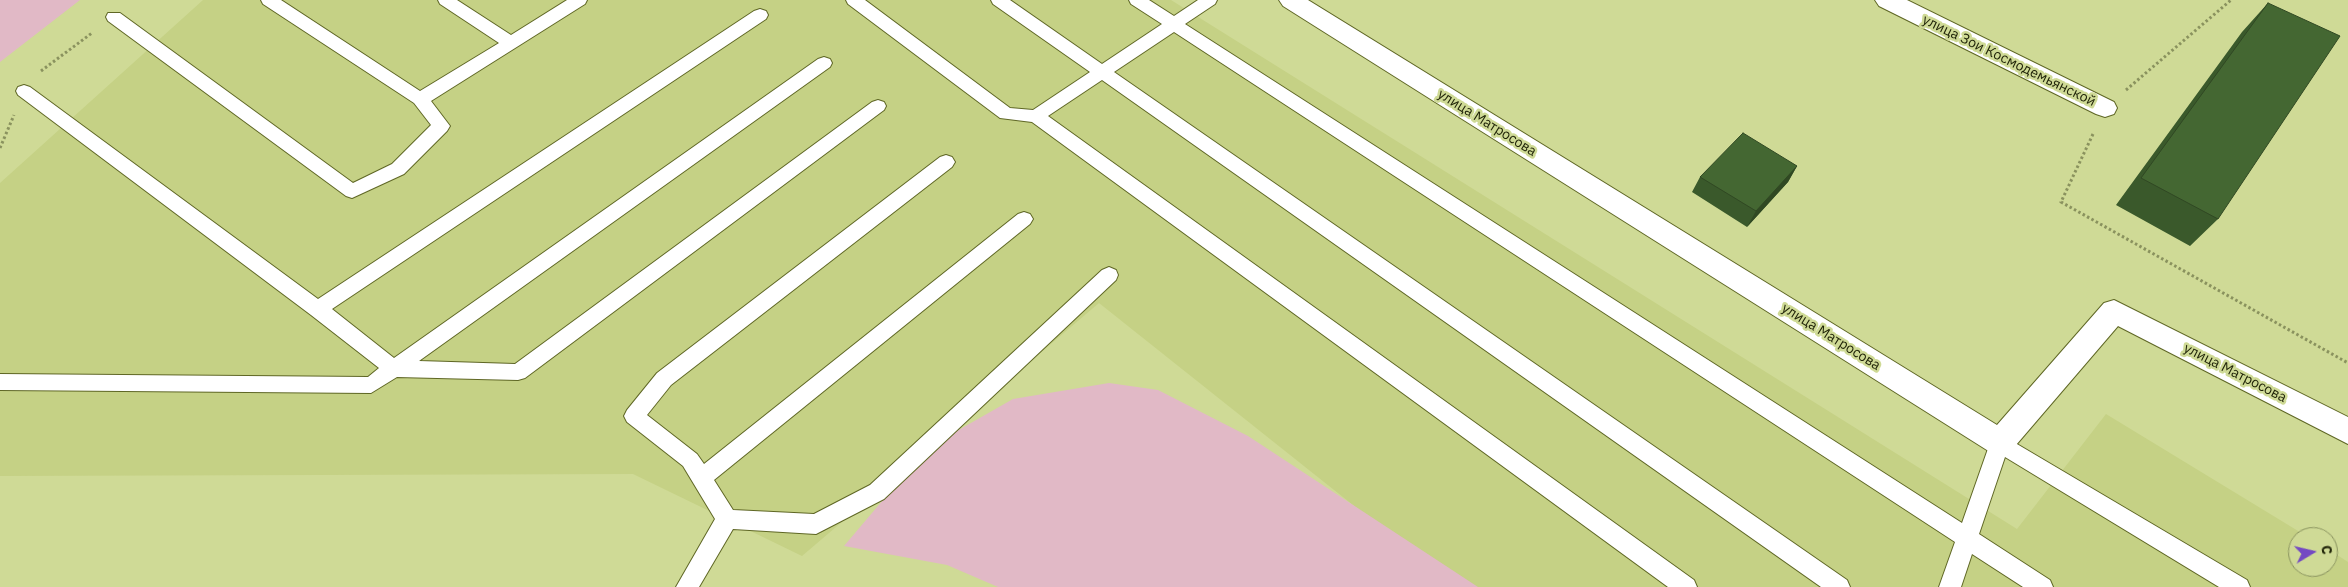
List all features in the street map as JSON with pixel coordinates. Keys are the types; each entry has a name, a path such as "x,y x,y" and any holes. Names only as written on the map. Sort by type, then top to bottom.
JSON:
{"street":[{"name":"улица Матросова","path":"1291,0 2000,443 2114,311 2348,431"},
{"name":"улица Зои Космодемьянской","path":"1886,0 2106,108"}],"lane":[{"path":"114,17 352,191 398,168 441,126 420,99 269,0"},
{"path":"446,0 511,43"},
{"path":"420,99 579,0"},
{"path":"854,0 1006,114 1036,116 1686,587"},
{"path":"999,0 1839,587"},
{"path":"1137,0 2042,587"},
{"path":"1036,116 1209,0"},
{"path":"318,309 760,15"},
{"path":"0,382 371,385 824,63"},
{"path":"24,91 318,309 394,369 518,372 878,106"},
{"path":"726,519 690,460 634,416 664,378 946,162"},
{"path":"701,478 1024,219"},
{"path":"726,519 816,524 877,492 1109,275"},
{"path":"1950,587 2000,443 2239,587"},
{"path":"687,587 726,519"}],"path":[{"path":"2231,0 2106,108 2061,202 2348,363"},
{"path":"0,148 28,81 114,17"}],"shaded area":[{"path":"0,0 80,0 0,62"},
{"path":"203,0 1171,0 2017,529 2106,414 2292,527 2288,527 2288,577 2338,577 2338,556 2348,562 2348,587 1456,587 1099,303 802,556 633,474 0,476 0,183"},
{"path":"1109,383 1158,390 1248,436 1478,587 998,587 947,565 844,546 927,448 1013,399"}],"building":[{"path":"2268,3 2340,36 2218,219 2141,178"},
{"path":"1743,133 1797,166 1756,211 1700,177"}]}
